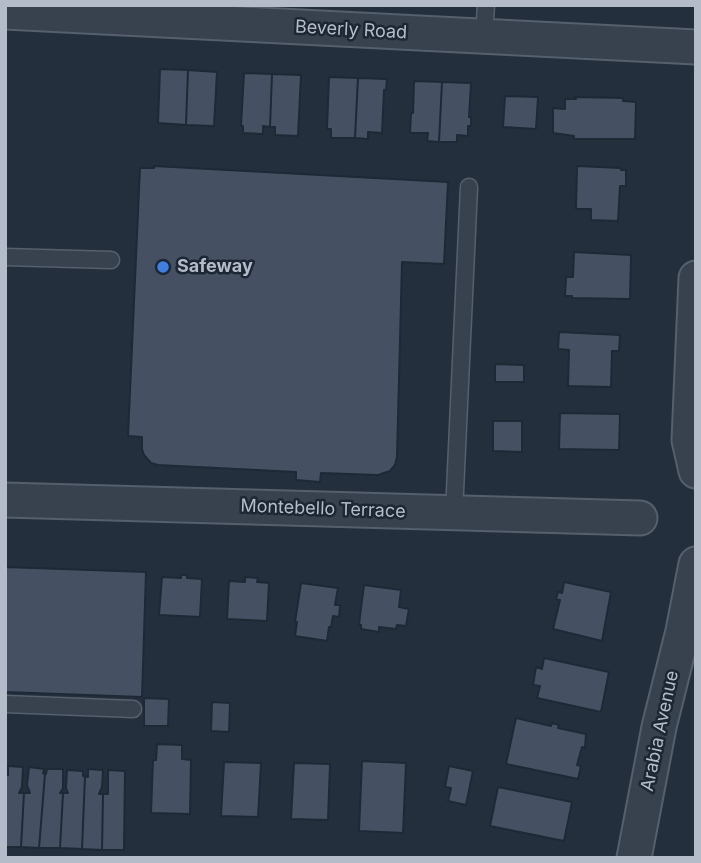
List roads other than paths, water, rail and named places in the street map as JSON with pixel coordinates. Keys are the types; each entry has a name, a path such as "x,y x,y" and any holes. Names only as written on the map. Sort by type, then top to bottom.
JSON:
{"street":[{"name":"Beverly Road","path":"5,12 485,21 696,47"},
{"path":"696,278 689,440 696,471"},
{"name":"Montebello Terrace","path":"5,500 640,518"},
{"name":"Arabia Avenue","path":"634,858 659,727 683,631 696,564"}],"lane":[{"path":"454,513 469,187"},
{"path":"5,257 111,260"},
{"path":"5,704 132,709"}],"place":[{"name":"Safeway","path":"163,267"}]}
